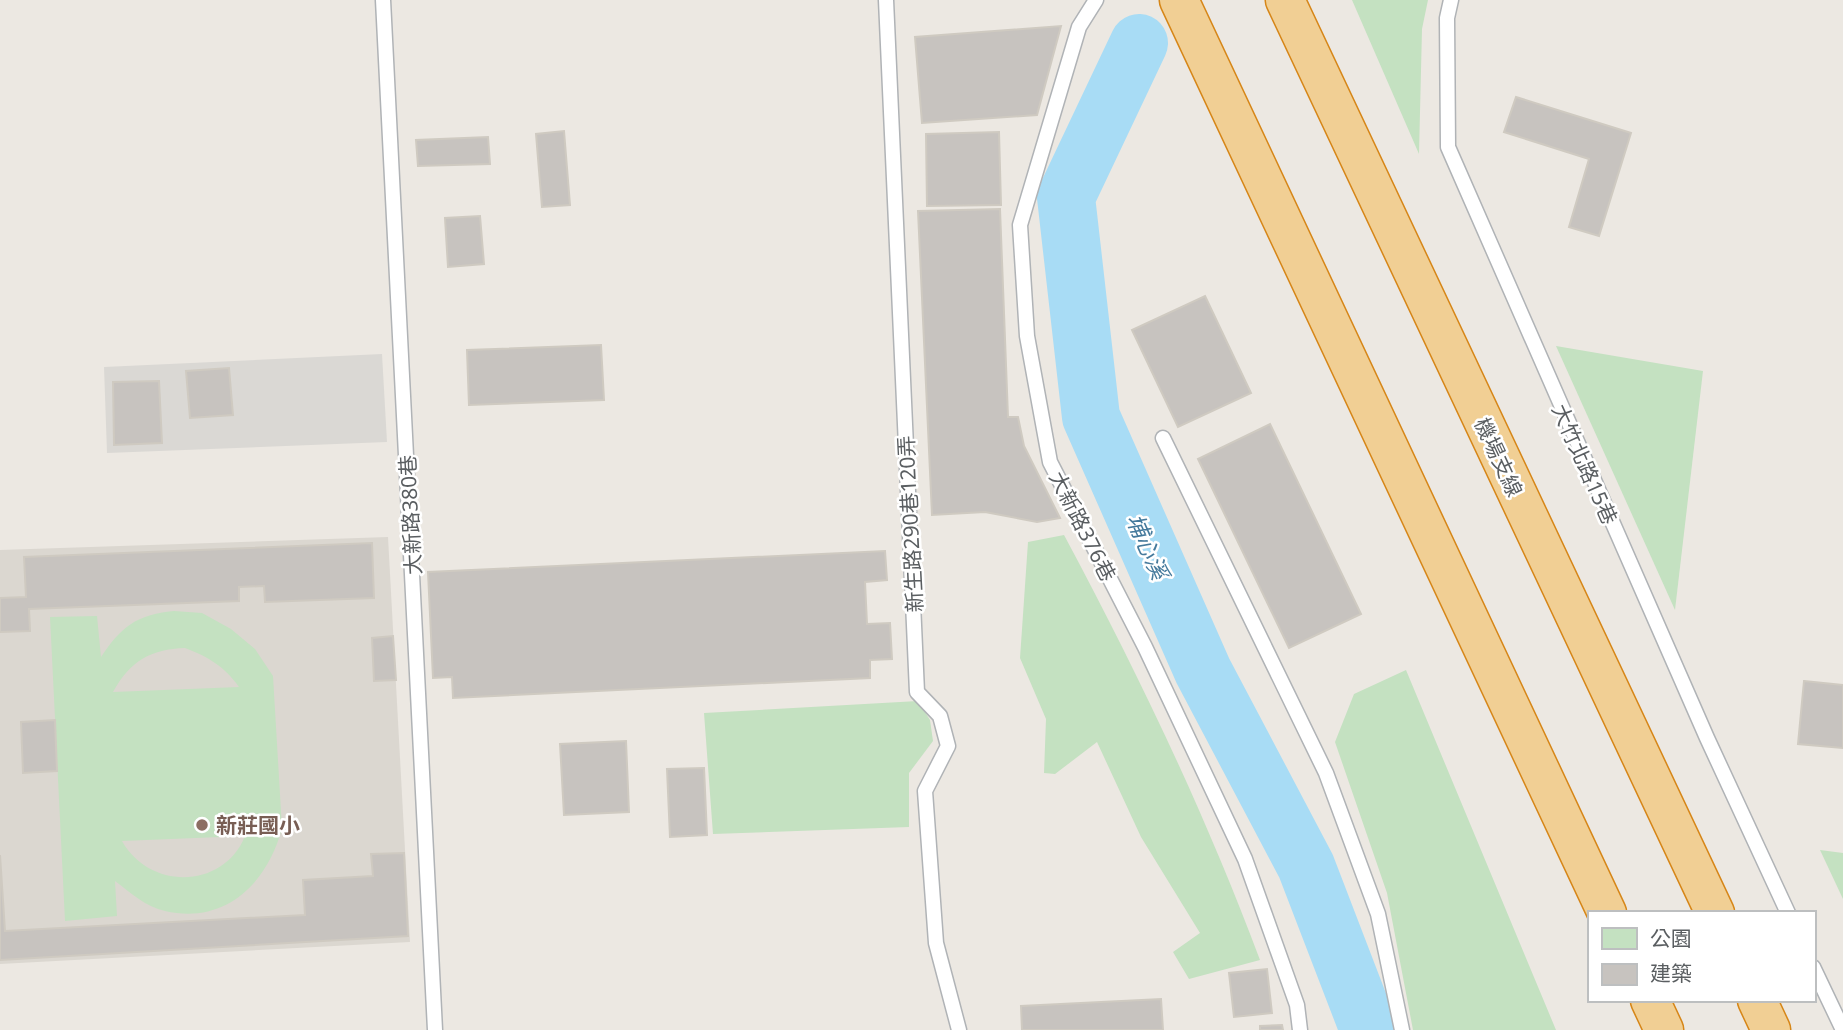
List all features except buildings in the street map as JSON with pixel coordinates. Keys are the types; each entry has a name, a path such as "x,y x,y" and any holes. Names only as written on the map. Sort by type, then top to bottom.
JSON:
{"highway":[{"path":"1179,0 1606,911"},
{"name":"機場支線","path":"1285,0 1714,911"},
{"path":"1651,1002 1664,1030"},
{"path":"1758,1002 1771,1030"}],"lane":[{"name":"大新路380巷","path":"383,0 435,1030"},
{"name":"新生路290巷120弄","path":"887,0 917,692 940,716 948,746 925,791 936,943 959,1030"},
{"name":"大新路376巷","path":"1096,0 1079,27 1020,225 1027,336 1050,461 1145,647 1245,859 1297,1005 1300,1030"},
{"name":"大竹北路15巷","path":"1451,0 1447,19 1448,148 1707,738 1787,911"},
{"path":"1163,438 1326,773 1378,914 1402,1030"},
{"path":"1815,971 1843,1030"}],"shaded area":[{"path":"382,354 387,442 107,453 104,367"},
{"name":"新莊國小","path":"388,537 410,942 0,964 0,550"}],"green space":[{"path":"1352,0 1428,0 1422,29 1419,154"},
{"path":"1556,346 1703,371 1675,610"},
{"path":"1064,535 1169,744 1217,851 1260,960 1189,979 1173,952 1200,933 1141,837 1097,742 1055,774 1044,773 1046,719 1020,658 1028,542"},
{"path":"161,613 202,613 231,629 255,649 273,676 282,828 266,866 255,882 225,905 207,912 187,914 165,911 145,903 115,881 117,916 65,921 50,617 97,616 101,657 116,637 131,624","holes":["185,648 216,663 239,687 113,692 127,672 143,659 162,651","245,836 235,853 221,866 204,874 186,877 150,869 134,857 122,841"]},
{"path":"1406,670 1556,1030 1413,1030 1387,893 1335,742 1354,694"},
{"path":"918,701 930,720 933,741 909,773 909,827 713,834 704,713"},
{"path":"1820,850 1843,853 1843,899"}],"waterway":[{"name":"埔心溪","path":"1139,43 1066,197 1091,417 1203,671 1306,866 1369,1030"}],"place":[{"name":"新莊國小","path":"202,825"}]}
